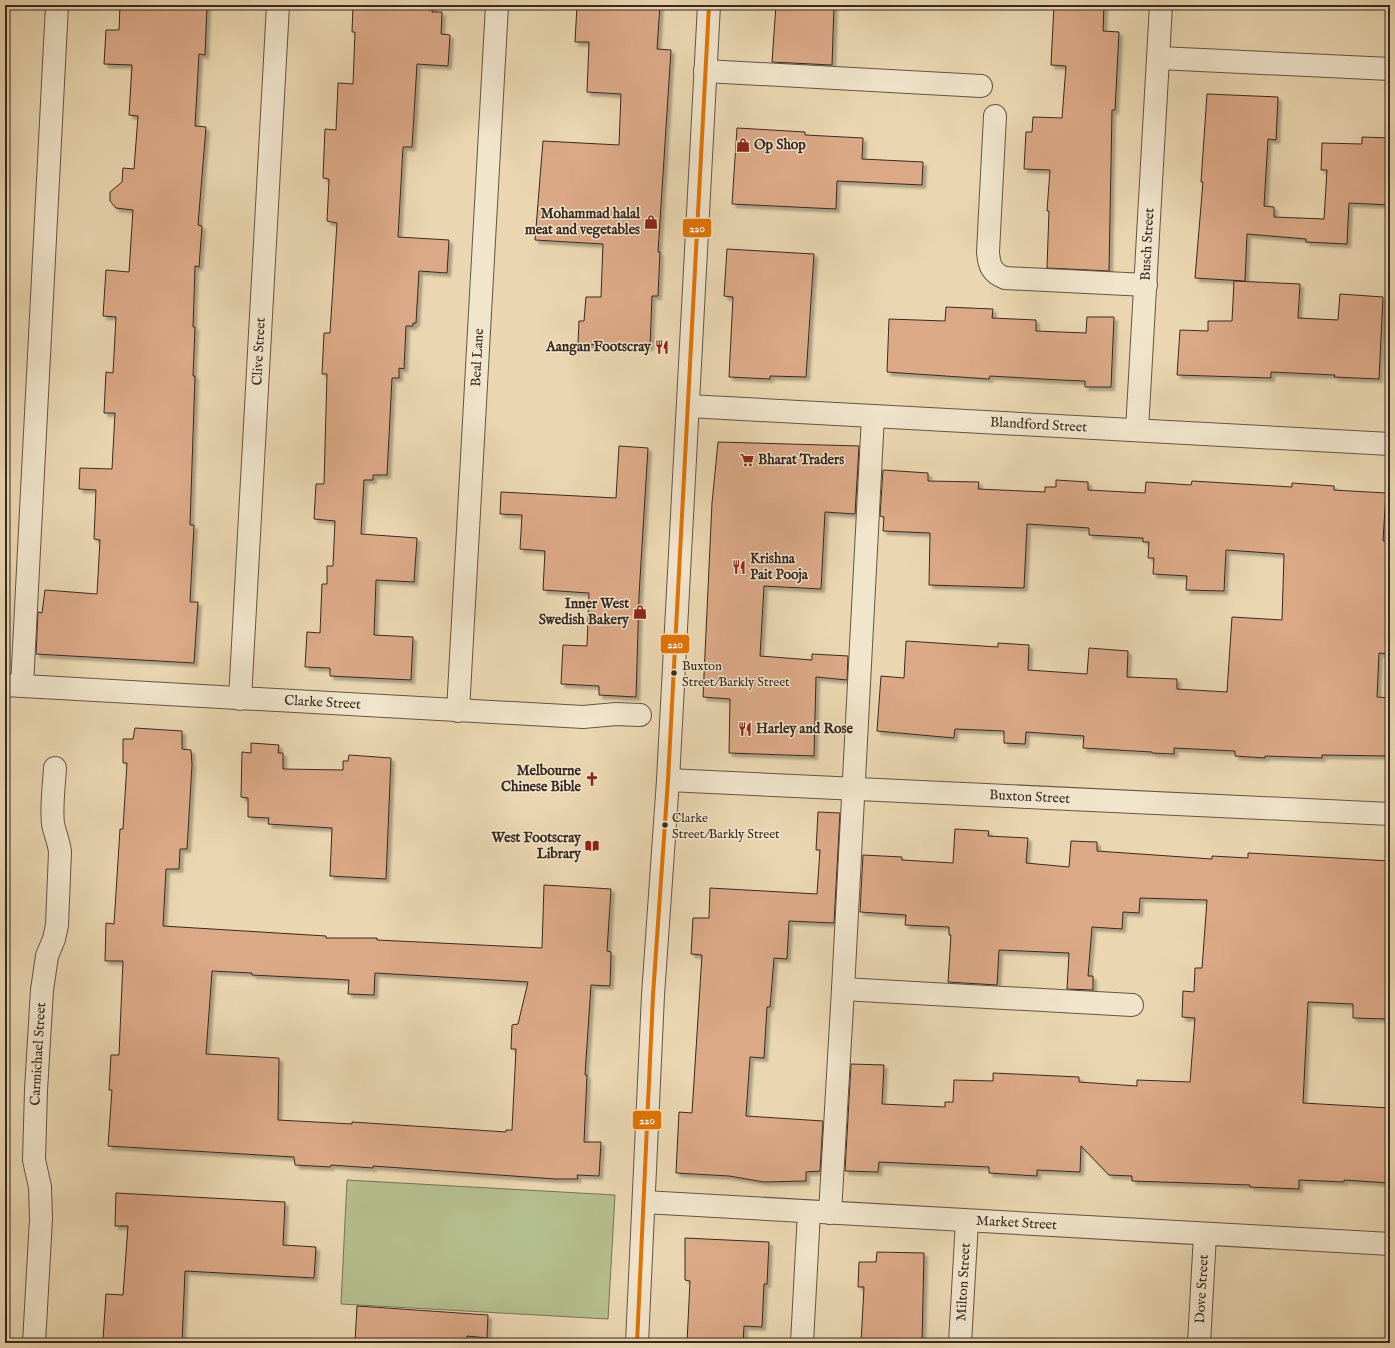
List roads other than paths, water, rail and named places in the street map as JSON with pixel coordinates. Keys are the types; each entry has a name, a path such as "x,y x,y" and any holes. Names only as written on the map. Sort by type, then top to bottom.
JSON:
{"street":[{"path":"13,685 57,5"},
{"name":"Clive Street","path":"240,699 278,5"},
{"name":"Beal Lane","path":"458,711 497,5"},
{"path":"637,1343 653,995 668,780 709,5"},
{"name":"Busch Street","path":"1137,430 1161,5"},
{"path":"1159,58 1390,69"},
{"path":"705,71 981,86"},
{"path":"995,116 988,252 989,263 992,270 997,275 1006,278 1146,285"},
{"name":"Blandford Street","path":"688,406 1390,444"},
{"path":"802,1343 819,1212 844,989 873,416"},
{"name":"Clarke Street","path":"13,685 458,711 584,717 616,714 640,715"},
{"name":"Carmichael Street","path":"34,1343 41,1220 40,1187 34,1160 36,1090 42,990 47,956 54,939 57,925 60,852 52,811 55,768"},
{"name":"Buxton Street","path":"668,780 1390,814"},
{"path":"844,989 1132,1005"},
{"name":"Market Street","path":"644,1202 1205,1235 1390,1244"},
{"name":"Milton Street","path":"960,1343 967,1221"},
{"name":"Dove Street","path":"1199,1343 1205,1235"}],"place":[{"name":"Op Shop","path":"743,145"},
{"name":"Mohammad halal meat and vegetables","path":"651,222"},
{"name":"Aangan Footscray","path":"662,347"},
{"name":"Bharat Traders","path":"747,460"},
{"name":"Krishna Pait Pooja","path":"739,567"},
{"name":"Inner West Swedish Bakery","path":"640,612"},
{"name":"Buxton Street/Barkly Street","path":"674,673"},
{"name":"Harley and Rose","path":"745,729"},
{"name":"Melbourne Chinese Bible","path":"592,779"},
{"name":"Clarke Street/Barkly Street","path":"665,825"},
{"name":"West Footscray Library","path":"592,846"}]}
